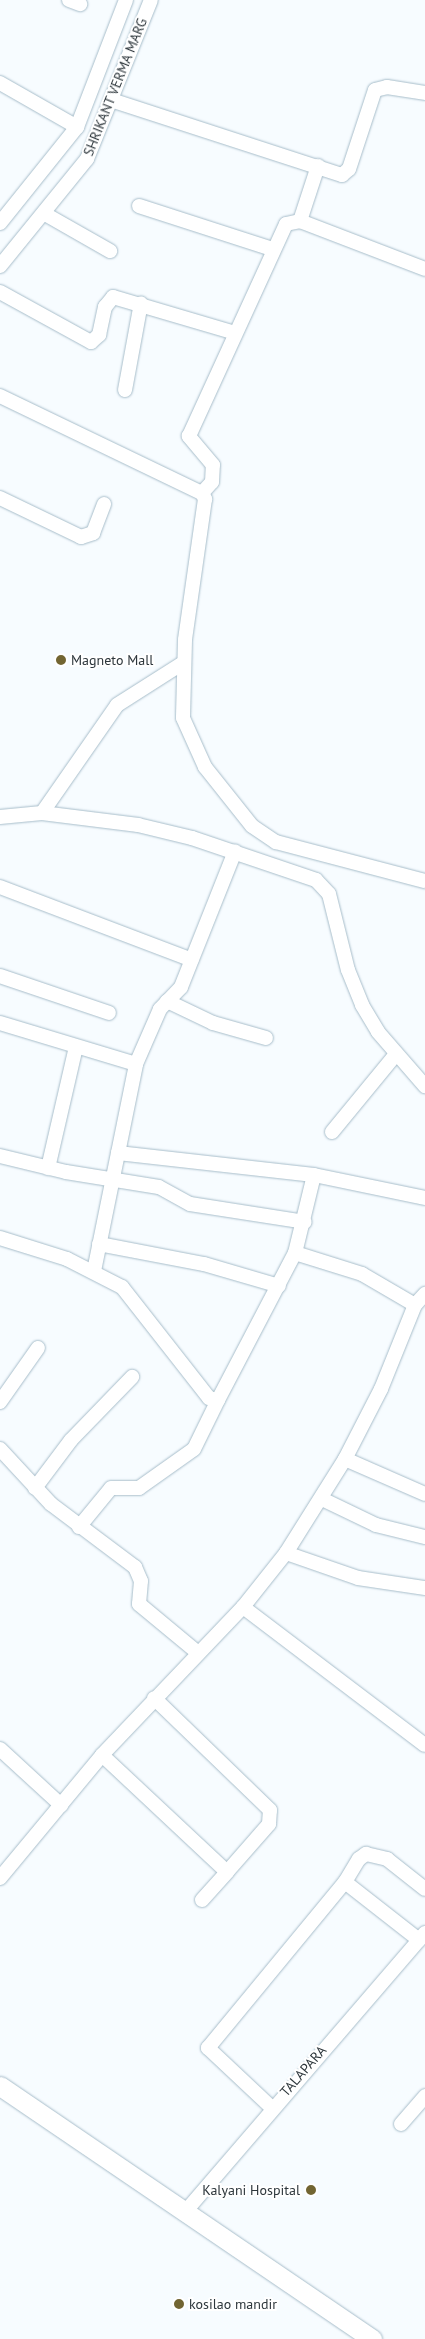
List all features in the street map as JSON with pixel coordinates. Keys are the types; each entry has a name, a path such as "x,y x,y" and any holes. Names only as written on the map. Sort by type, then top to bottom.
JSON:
{"main road":[{"path":"0,2086 372,2339"},
{"path":"0,2100 350,2339"}],"street":[{"name":"SHRIKANT VERMA MARG","path":"0,223 77,127 126,0"},
{"name":"SHRIKANT VERMA MARG","path":"0,266 45,214 87,159 151,0"},
{"path":"0,83 77,127"},
{"path":"111,100 346,174 380,87 425,93"},
{"path":"300,221 318,166"},
{"path":"139,206 272,249"},
{"path":"45,214 110,251"},
{"path":"202,493 212,482 213,465 189,436 272,249 286,224 300,221 425,268"},
{"path":"0,292 91,342 99,336 108,301 118,297 235,333"},
{"path":"125,390 140,303"},
{"path":"0,396 202,493"},
{"path":"202,493 205,512 183,662 183,718 205,767 252,826 276,842 425,880"},
{"path":"0,498 81,537 93,533 104,504"},
{"path":"42,813 117,705 183,662"},
{"path":"0,817 42,813 138,825 235,851 292,870 324,886 362,1005 396,1054 425,1086"},
{"path":"94,1271 136,1064 167,1001 181,987 235,851"},
{"path":"0,887 192,960"},
{"path":"0,976 109,1013"},
{"path":"167,1001 213,1024 266,1038"},
{"path":"0,1023 136,1064"},
{"path":"48,1168 76,1047"},
{"path":"332,1132 396,1054"},
{"path":"118,1152 314,1175 425,1198"},
{"path":"0,1156 48,1168 159,1187 190,1204 305,1222"},
{"path":"79,1528 111,1488 139,1488 194,1449 218,1400 280,1286 305,1222 314,1175"},
{"path":"0,1238 94,1271 137,1301 209,1398 218,1400"},
{"path":"99,1244 204,1264 280,1286"},
{"path":"294,1253 362,1274 415,1305"},
{"path":"0,1878 102,1755 154,1698 244,1607 286,1553 322,1499 345,1459 381,1389 415,1305 425,1294"},
{"path":"0,1402 38,1348"},
{"path":"35,1488 71,1440 132,1377"},
{"path":"0,1449 35,1488 79,1528 135,1567 141,1580 139,1604 198,1653"},
{"path":"345,1459 425,1494"},
{"path":"322,1499 376,1525 425,1537"},
{"path":"286,1553 358,1578 425,1588"},
{"path":"244,1607 425,1745"},
{"path":"154,1698 270,1810 269,1824 202,1900"},
{"path":"0,1749 61,1805"},
{"path":"102,1755 227,1872"},
{"path":"272,2108 208,2048 345,1882 359,1858 375,1855 425,1889"},
{"path":"345,1882 422,1936"},
{"name":"TALAPARA","path":"185,2212 272,2108 422,1936"},
{"path":"401,2124 425,2096"}],"place":[{"name":"Magneto Mall","path":"61,660"},
{"name":"Kalyani Hospital","path":"311,2190"},
{"name":"kosilao mandir","path":"179,2304"}]}
